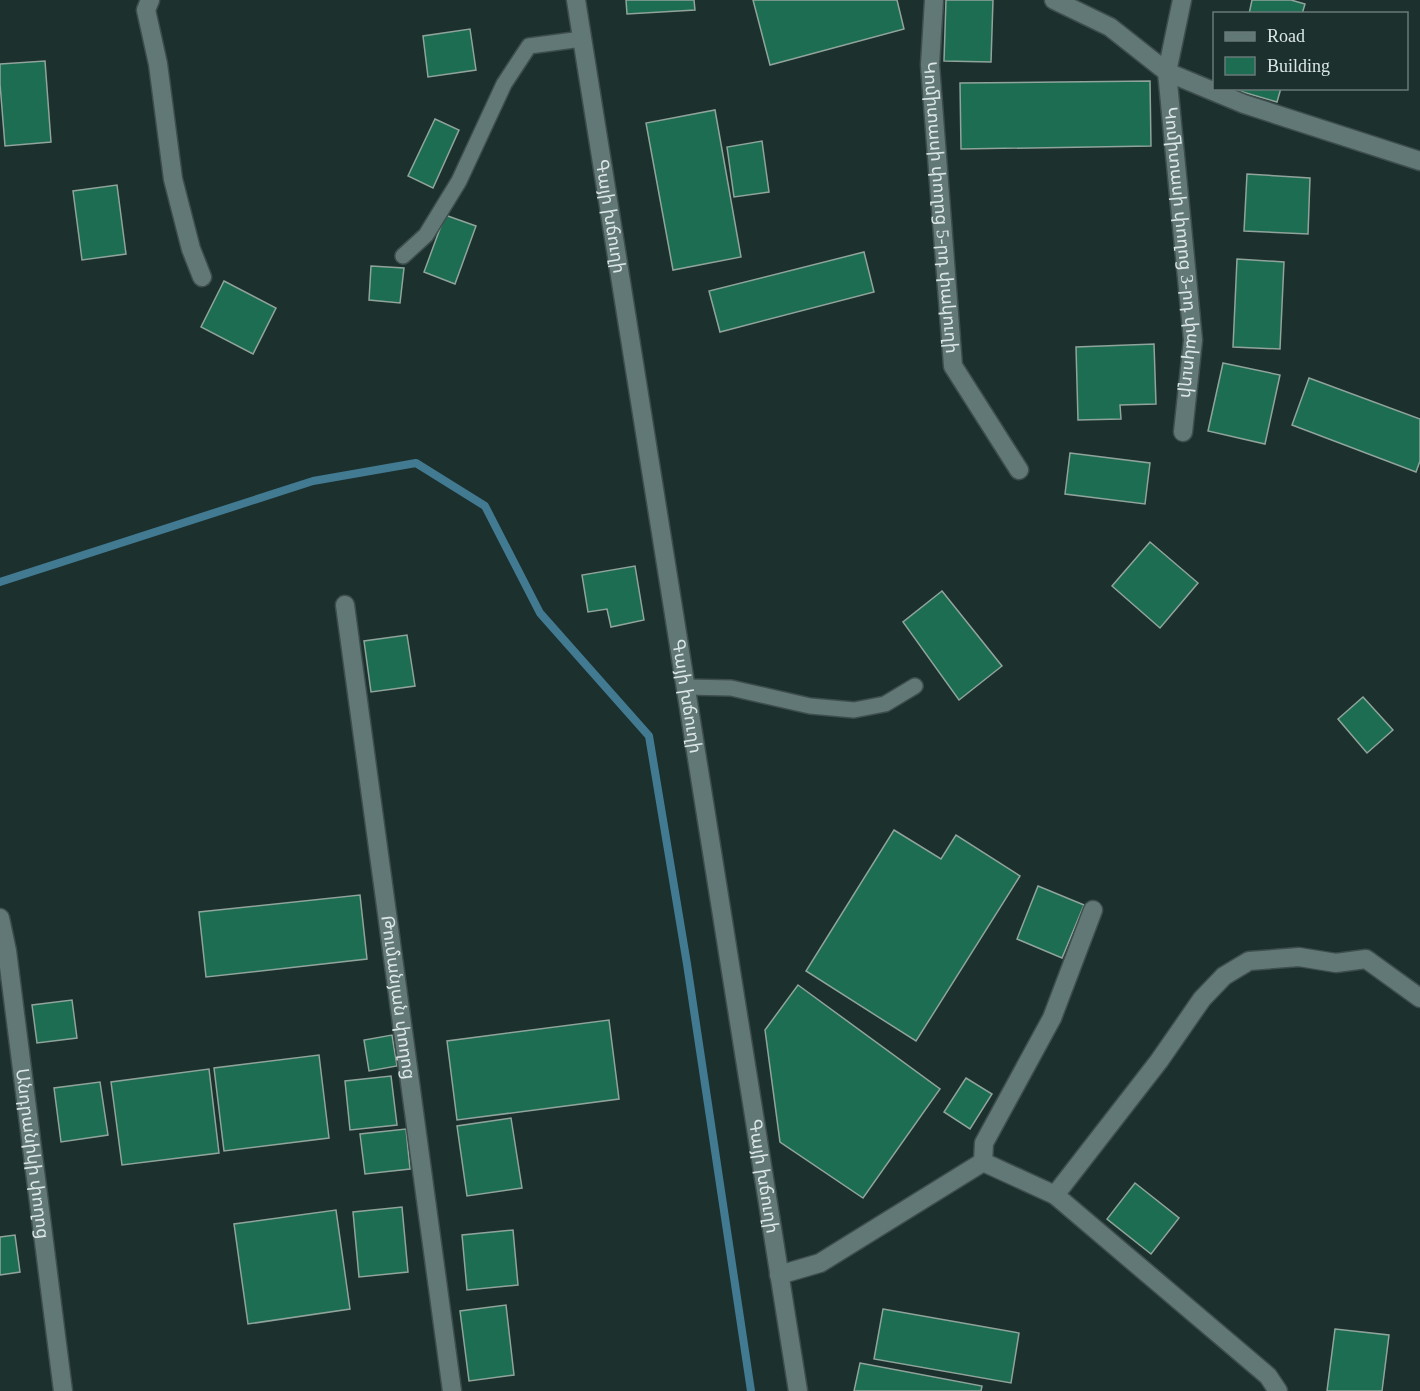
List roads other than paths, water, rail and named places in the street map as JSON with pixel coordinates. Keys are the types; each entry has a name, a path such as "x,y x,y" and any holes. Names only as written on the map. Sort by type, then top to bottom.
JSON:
{"street":[{"path":"150,0 146,10 158,64 173,179 191,249 202,277"},
{"name":"Գայի խճուղի","path":"576,0 798,1391"},
{"name":"Կոմիտասի փողոց 5-րդ փակուղի","path":"934,0 930,65 953,366 1019,470"},
{"path":"1054,0 1110,27 1167,72 1244,104 1420,161"},
{"name":"Կոմիտասի փողոց 3-րդ փակուղի","path":"1182,0 1167,72 1193,340 1183,432"},
{"name":"Թումանյան փողոց","path":"345,605 452,1391"},
{"path":"982,1162 984,1143 1052,1018 1093,910"},
{"name":"Անդրանիկի փողոց","path":"0,918 7,951 63,1391"},
{"path":"1056,1195 1159,1061 1202,999 1224,976 1249,961 1299,957 1336,963 1366,959 1420,998"},
{"path":"779,1275 820,1263 982,1162"},
{"path":"982,1162 1056,1195 1268,1376 1278,1391"}],"lane":[{"path":"403,256 426,235 459,181 504,84 529,46 582,39"},
{"path":"685,687 731,688 810,706 854,710 885,705 915,686"}],"waterway":[{"path":"0,582 313,481 416,463 485,506 540,613 649,736 687,964 751,1391"}]}
